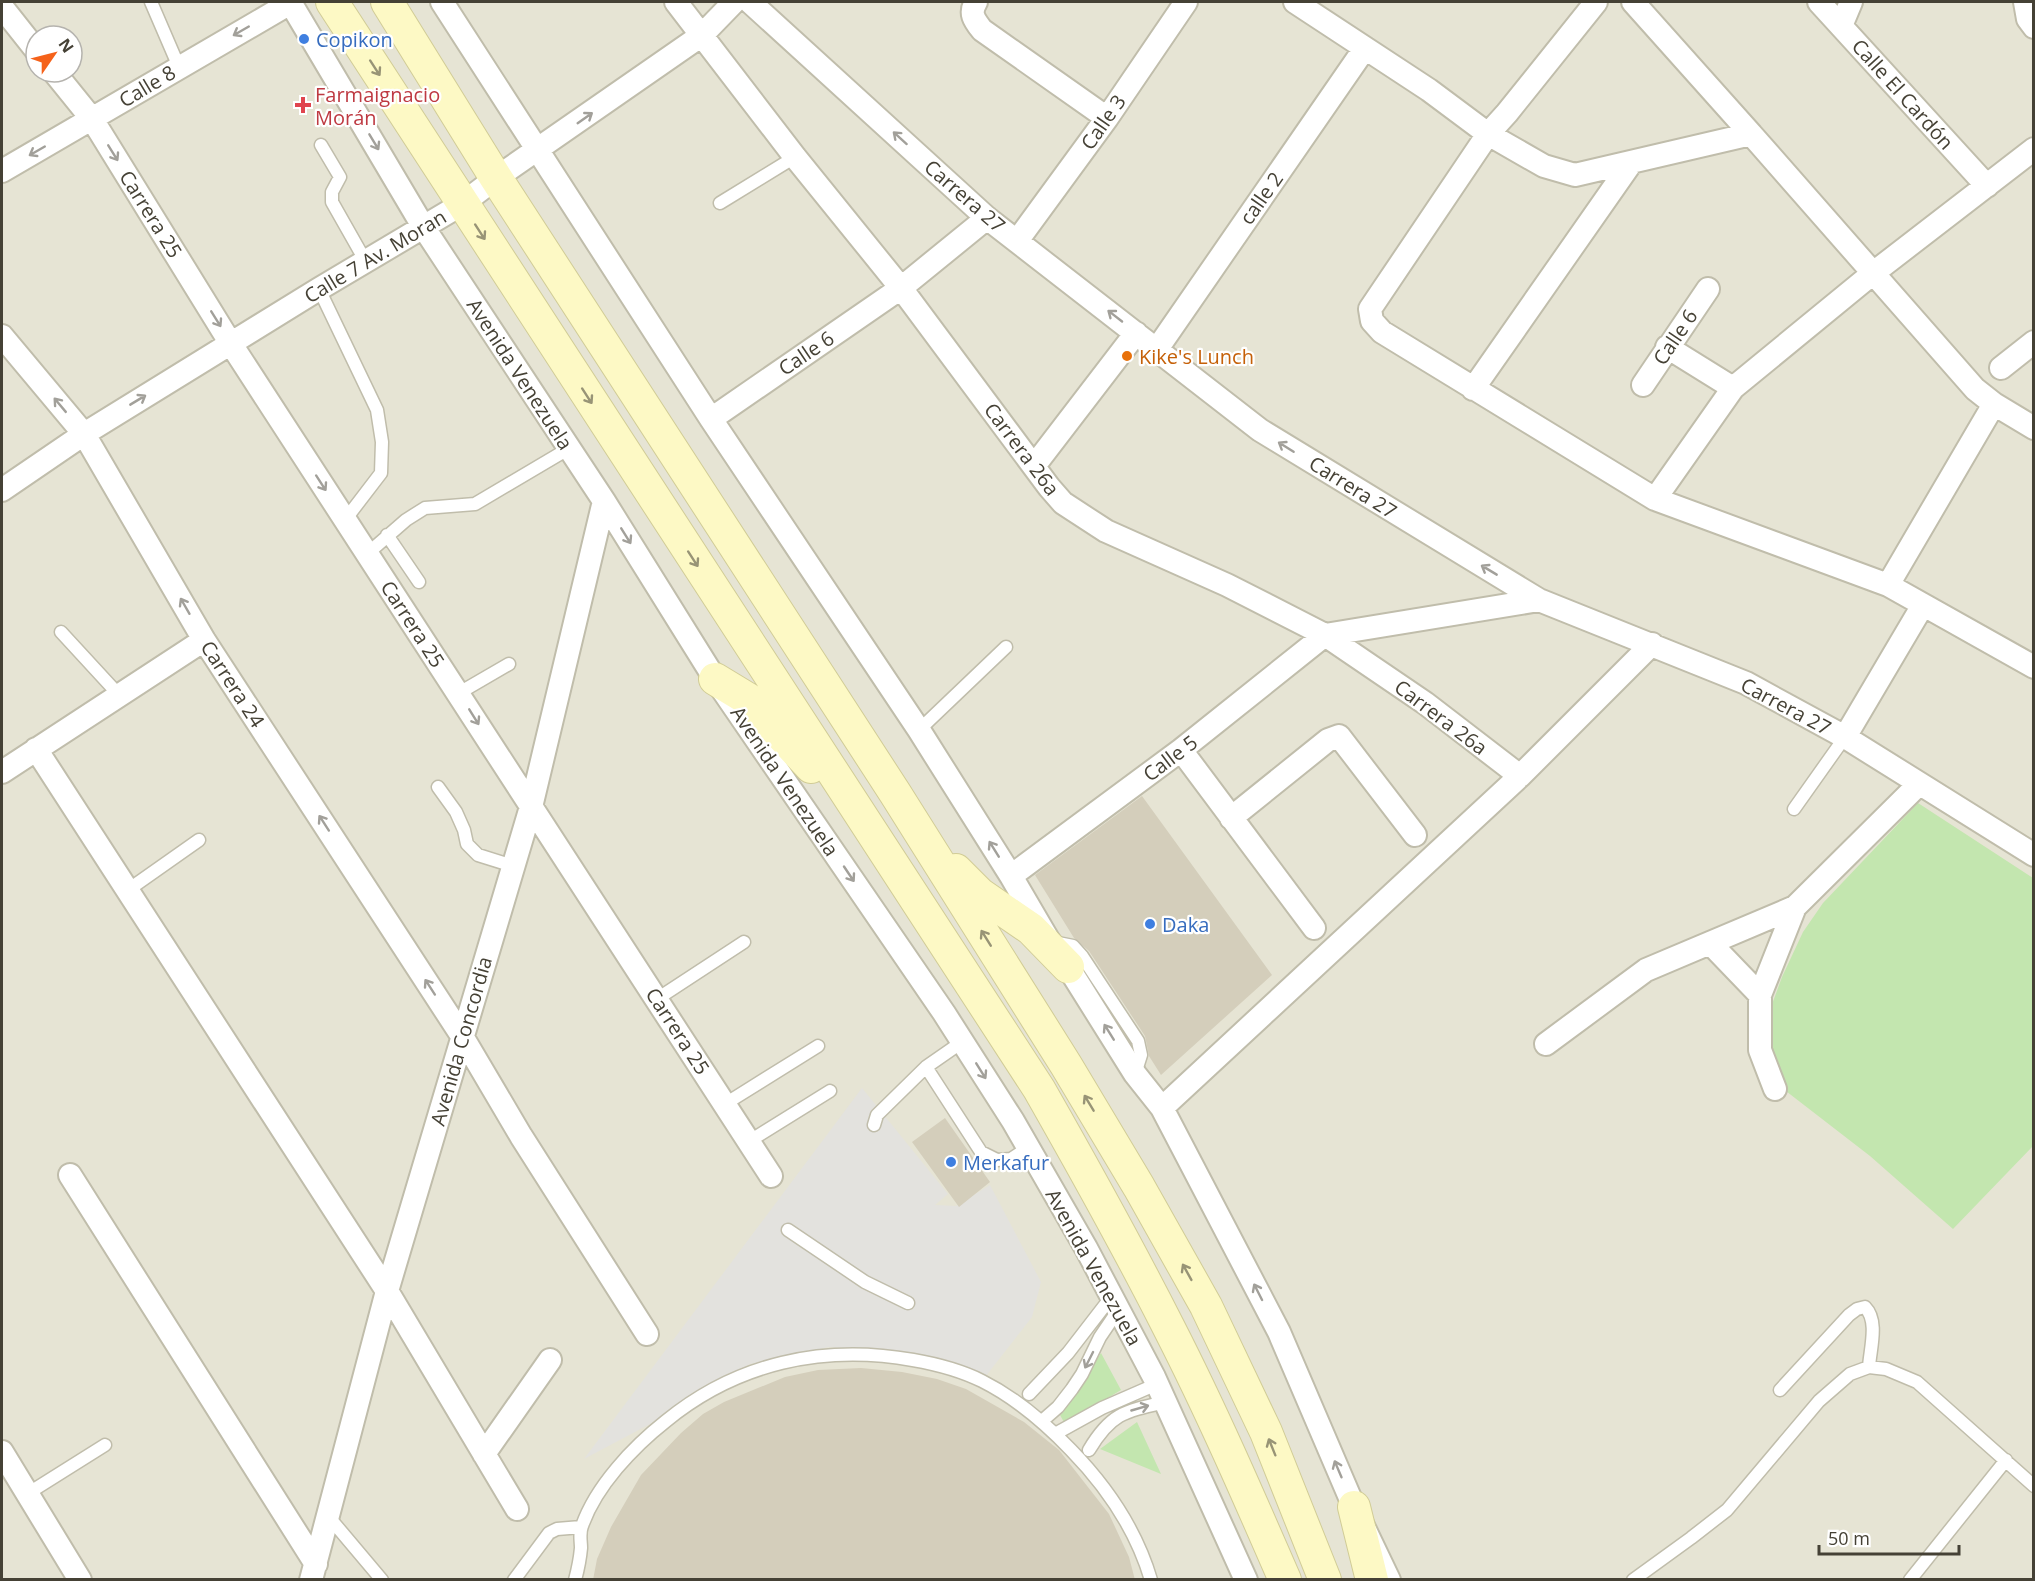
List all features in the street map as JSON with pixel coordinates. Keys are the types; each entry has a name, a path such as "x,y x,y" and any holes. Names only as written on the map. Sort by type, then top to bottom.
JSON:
{"street":[{"name":"Calle 8","path":"2,171 291,2"},
{"name":"Avenida Venezuela","path":"291,2 424,228 604,501 715,679 962,1042 1028,1148 1115,1303 1162,1393 1246,1580"},
{"name":"Avenida Venezuela","path":"332,2 1039,1089 1107,1209 1170,1330 1227,1449 1285,1580"},
{"path":"387,2 496,178 917,829 1066,1065 1139,1187 1206,1306 1266,1432 1325,1580"},
{"path":"442,2 711,418 919,730 1049,941 1068,967 1135,1074 1162,1108 1279,1332 1354,1508 1389,1580"},
{"name":"Carrera 26a","path":"676,2 795,157 901,288 1063,503 1106,531 1227,585 1326,635 1425,703 1520,776"},
{"name":"Calle 7 Av. Moran","path":"2,490 84,434 318,289 462,204 702,35 734,2"},
{"name":"Carrera 27","path":"750,2 987,218 1260,430 1539,600 1746,683 1845,738 2034,855"},
{"path":"976,2 972,8 973,18 982,30 1107,118"},
{"name":"Calle 3","path":"1017,241 1107,118 1186,2"},
{"path":"1295,2 1429,90 1488,134 1544,166 1575,175 1751,134"},
{"path":"1596,2 1488,134 1371,309 1372,321 1382,332 1655,499 1888,585 2034,667"},
{"path":"1633,2 1975,389 1994,404 2034,428"},
{"name":"Calle El Cardón","path":"1819,2 1987,186"},
{"path":"1841,26 1851,2"},
{"path":"2025,2 2028,19 2034,27"},
{"path":"2,7 24,35"},
{"name":"calle 2","path":"1157,349 1365,48"},
{"name":"Carrera 25","path":"64,84 92,119 231,344 771,1176"},
{"path":"1655,499 1733,388 1872,274 2034,149"},
{"path":"1473,388 1631,163"},
{"name":"Calle 6","path":"711,418 901,288 987,218"},
{"name":"Calle 6","path":"1643,385 1708,289"},
{"path":"1034,466 1136,333"},
{"name":"Carrera 24","path":"2,336 84,434 204,640 462,1036 521,1136 647,1334"},
{"path":"2001,368 2034,342"},
{"path":"1667,347 1733,388"},
{"path":"1888,585 1994,404"},
{"name":"Avenida Concordia","path":"314,1572 387,1291 531,807 604,501"},
{"path":"1326,635 1539,600"},
{"path":"1845,738 1923,605"},
{"name":"Calle 5","path":"1011,876 1181,750 1326,635"},
{"path":"2,772 204,640"},
{"path":"1162,1108 1520,776 1652,644"},
{"path":"715,679 748,699 836,796 866,824"},
{"path":"1231,818 1328,740 1340,736 1414,835"},
{"path":"36,748 387,1291 517,1509"},
{"path":"1181,750 1314,928"},
{"path":"1546,1044 1646,970 1795,907 1919,784"},
{"path":"917,829 975,890 1031,929 1068,967"},
{"path":"1775,1089 1760,1050 1760,995 1795,907"},
{"path":"1710,943 1760,995"},
{"path":"70,1175 314,1572"},
{"path":"484,1454 550,1360"},
{"path":"2,1452 80,1580"},
{"path":"1354,1508 1372,1580"}],"lane":[{"path":"151,2 179,67"},
{"path":"321,145 340,177 332,192 332,202 366,262"},
{"path":"720,203 795,157"},
{"path":"318,289 378,410 382,442 381,473 345,520"},
{"path":"367,554 387,535 425,508 475,504 568,449"},
{"path":"387,535 419,582"},
{"path":"61,632 119,695"},
{"path":"919,730 1006,647"},
{"path":"459,693 509,664"},
{"path":"1794,810 1845,738"},
{"path":"438,788 456,813 464,830 467,844 478,855 513,866"},
{"path":"128,890 199,840"},
{"path":"1049,941 1073,946 1082,956 1138,1041 1141,1055 1135,1074"},
{"path":"657,999 744,942"},
{"path":"874,1125 877,1114 926,1067 962,1042"},
{"path":"724,1104 818,1046"},
{"path":"926,1067 981,1152 997,1160 1011,1159 1028,1148"},
{"path":"748,1142 830,1091"},
{"path":"788,1230 865,1282 908,1304"},
{"path":"1029,1395 1115,1303"},
{"path":"1042,1421 1058,1407 1072,1389 1093,1353 1115,1303"},
{"path":"1780,1390 1849,1315 1865,1307 1871,1314 1873,1323 1869,1367"},
{"path":"575,1580 581,1549 581,1527 598,1495 623,1460 639,1443 675,1413 735,1378 764,1367 822,1354 880,1354 941,1366 982,1381 1008,1396 1042,1421 1086,1464 1116,1503 1139,1545 1151,1580"},
{"path":"1632,1580 1727,1510 1819,1401 1850,1374 1869,1367 1886,1369 1917,1382 2034,1486"},
{"path":"1055,1434 1102,1408 1162,1393"},
{"path":"1089,1450 1101,1430 1114,1418 1162,1393"},
{"path":"27,1494 105,1445"},
{"path":"1910,1580 2006,1460"},
{"path":"328,1516 382,1580"},
{"path":"514,1580 549,1533 557,1528 581,1527"}],"shaded area":[{"path":"2,2 2033,2 2033,1579 2,1579"},
{"path":"862,1088 948,1194 935,1205 956,1206 990,1185 1041,1282 1032,1317 982,1381 919,1354 829,1347 750,1364 700,1389 650,1424 584,1459"}],"green space":[{"path":"1918,803 2033,878 2033,1146 1953,1229 1870,1156 1782,1088 1771,1056 1767,1018 1782,977 1803,932 1823,903"},
{"path":"1101,1353 1121,1390 1065,1424 1060,1415"},
{"path":"1137,1422 1161,1474 1100,1449"}],"building":[{"name":"Daka","path":"1142,796 1272,975 1161,1075 1149,1056 1145,1036 1089,951 1074,938 1035,875"},
{"name":"Merkafur","path":"945,1118 990,1182 959,1207 912,1142"},
{"path":"861,1368 902,1372 937,1379 966,1389 1024,1422 1059,1450 1109,1514 1129,1557 1135,1580 593,1580 597,1559 611,1527 641,1475 681,1433 703,1414 724,1402 785,1377 818,1370"}],"place":[{"name":"Copikon","path":"304,39"},
{"name":"Farmaignacio Morán","path":"303,105"},
{"name":"Kike's Lunch","path":"1127,356"},
{"name":"Daka","path":"1150,924"},
{"name":"Merkafur","path":"951,1162"}]}
